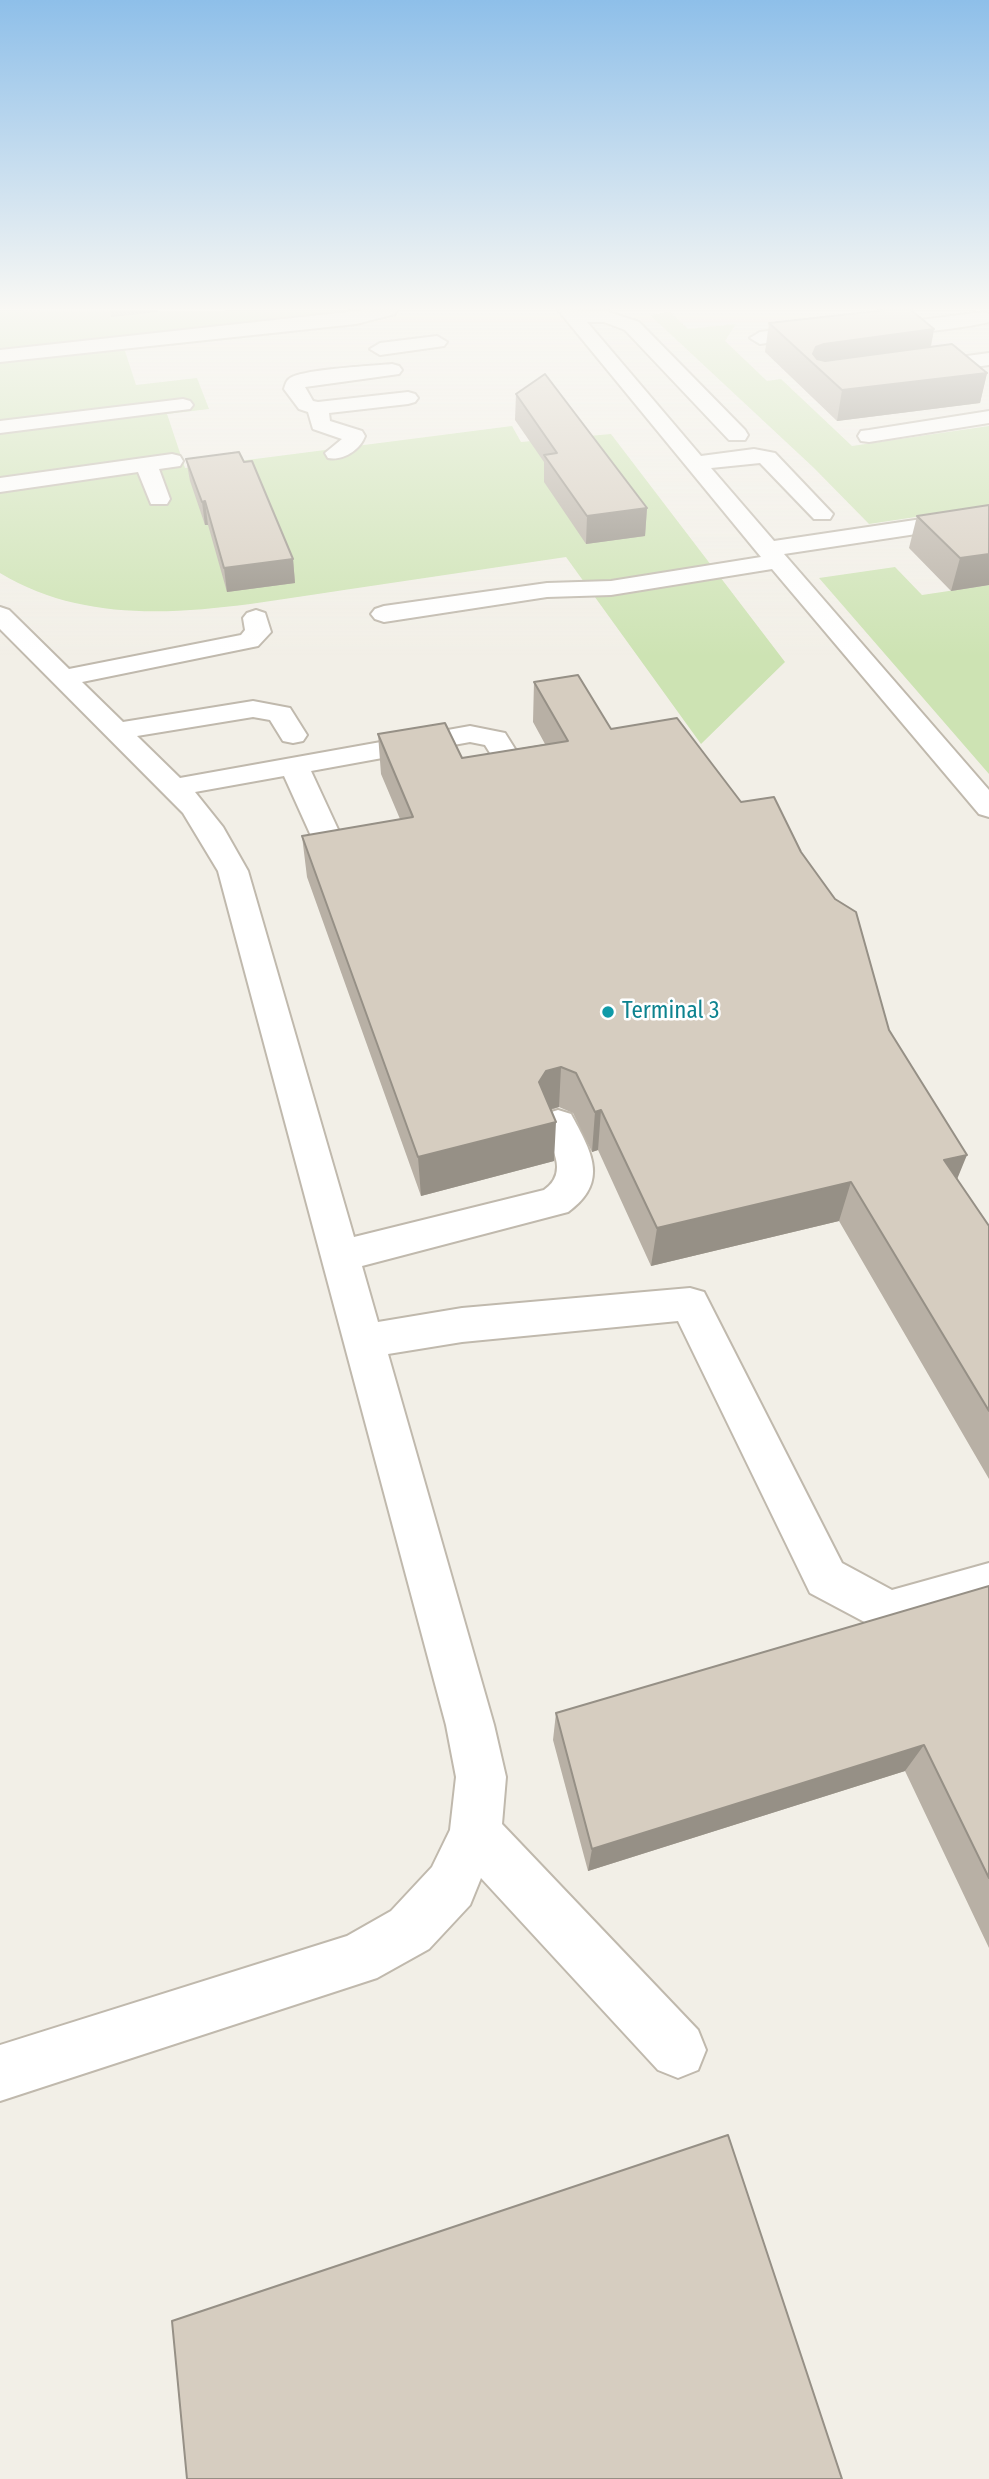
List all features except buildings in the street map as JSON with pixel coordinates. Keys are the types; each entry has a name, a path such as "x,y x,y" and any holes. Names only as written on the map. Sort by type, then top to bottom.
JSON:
{"lane":[{"path":"322,426 354,436 353,442 336,453"},
{"path":"665,426 896,702 989,808"},
{"path":"728,426 737,435"},
{"path":"869,436 934,426"},
{"path":"697,463 754,456 767,458 822,514"},
{"path":"0,485 172,461"},
{"path":"146,465 159,499"},
{"path":"384,614 547,590 611,588 989,516"},
{"path":"0,615 208,827 233,871 470,1725 481,1777 475,1833 451,1886 410,1930 358,1959 0,2073"},
{"path":"62,678 249,641 258,632 256,618"},
{"path":"115,731 253,709 280,714 293,735"},
{"path":"172,788 479,734 495,739 500,744 518,776"},
{"path":"294,766 327,838"},
{"path":"341,1256 555,1202 567,1195 577,1176 576,1165 558,1123"},
{"path":"364,1341 462,1325 690,1304 827,1578 889,1613 989,1585"},
{"path":"475,1833 678,2050"}],"green space":[{"path":"0,426 171,426 185,468 512,426 521,442 611,434 785,662 701,744 566,557 257,603 169,611 125,610 82,604 40,592 0,573"},
{"path":"769,426 830,426 852,446 989,426 989,506 869,524"},
{"path":"895,567 922,595 989,585 989,774 819,578"}],"place":[{"name":"Terminal 3","path":"608,1012"}]}
